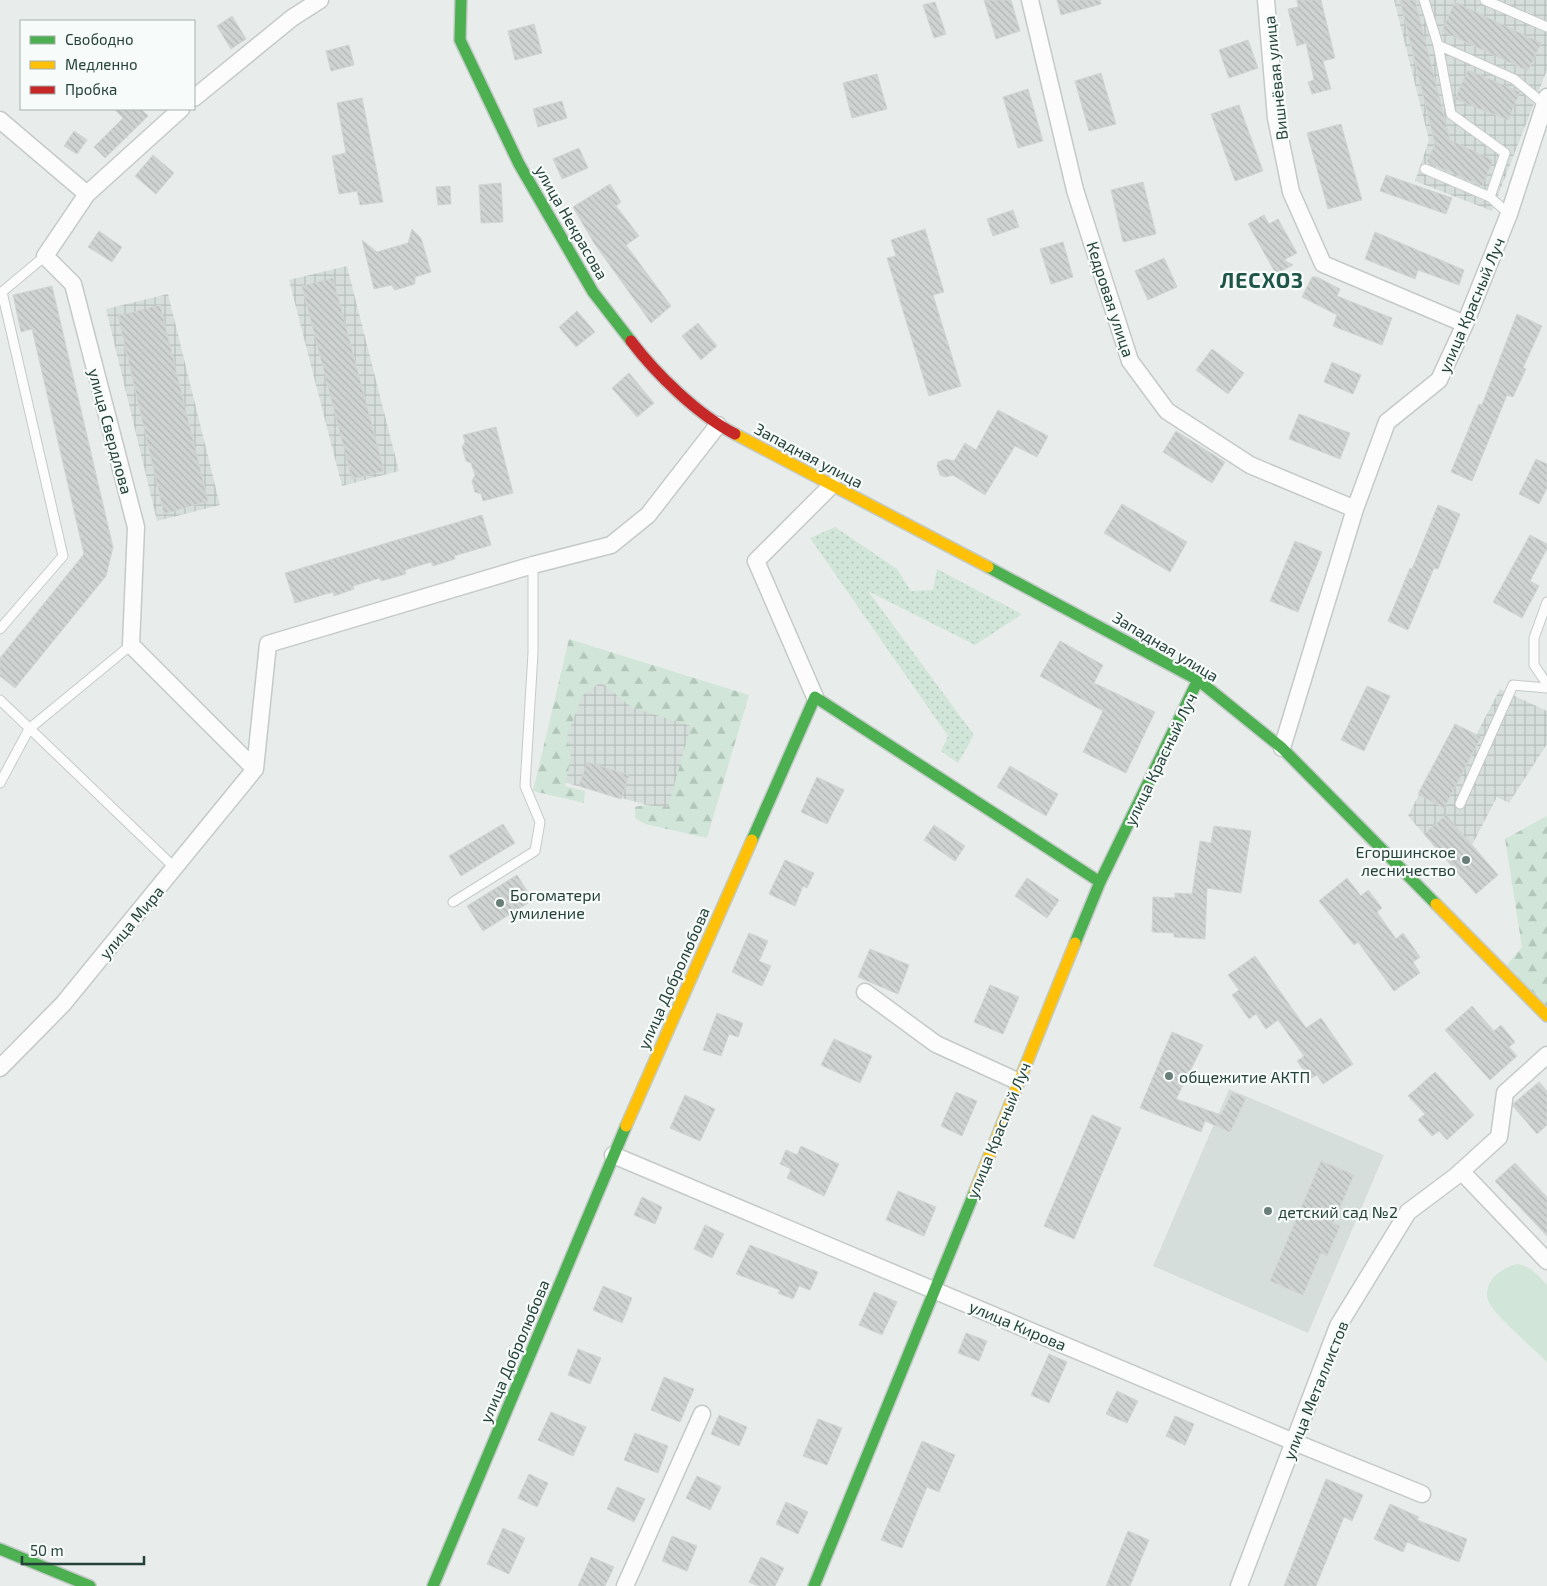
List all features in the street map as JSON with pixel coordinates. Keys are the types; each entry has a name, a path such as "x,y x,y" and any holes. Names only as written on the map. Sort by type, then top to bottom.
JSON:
{"street":[{"path":"195,97 292,18 320,0"},
{"name":"улица Некрасова","path":"461,0 460,40 519,164 593,292 649,365 718,425"},
{"name":"Кедровая улица","path":"1030,0 1075,190 1130,361 1167,412 1250,465 1355,509"},
{"name":"Вишнёвая улица","path":"1266,0 1276,118 1291,192 1323,264 1465,324"},
{"name":"улица Красный Луч","path":"1282,748 1355,509 1387,422 1439,380 1465,324 1509,214 1546,101"},
{"path":"45,256 87,194 180,110"},
{"path":"0,120 87,194"},
{"name":"улица Свердлова","path":"45,256 73,284 136,527 131,645"},
{"path":"255,769 268,644 533,565 611,545 648,515 718,425"},
{"name":"Западная улица","path":"718,425 1088,619 1198,680 1282,748 1547,1016"},
{"path":"832,485 756,561 815,697 1100,882"},
{"path":"131,645 255,769"},
{"name":"улица Красный Луч","path":"814,1586 1017,1081 1100,882 1198,680"},
{"name":"улица Добролюбова","path":"433,1586 613,1155 815,697"},
{"name":"улица Мира","path":"2,1060 63,1004 255,769"},
{"path":"864,992 936,1044 1017,1081"},
{"name":"улица Металлистов","path":"1239,1586 1338,1326 1408,1212 1461,1171 1499,1137 1505,1093 1547,1055"},
{"name":"улица Кирова","path":"613,1155 1294,1442 1422,1494"},
{"path":"1461,1171 1547,1261"},
{"path":"625,1586 702,1414"},
{"path":"0,1549 90,1586"}],"lane":[{"path":"1424,0 1438,45 1451,114 1505,153 1490,197"},
{"path":"1485,0 1547,27"},
{"path":"1438,45 1514,79 1546,101"},
{"path":"1424,169 1490,197 1509,214"},
{"path":"0,628 63,556 2,292 45,256"},
{"path":"453,902 535,851 540,822 525,786 532,653 533,565"},
{"path":"1547,602 1534,638 1534,665 1547,684"},
{"path":"0,783 29,728 131,645"},
{"path":"1460,804 1513,685 1547,688"},
{"path":"0,700 175,868"}],"shaded area":[{"path":"1394,0 1547,0 1547,70 1492,211 1415,181 1429,140"},
{"path":"347,266 399,471 342,486 289,280"},
{"path":"168,294 220,505 157,521 106,309"},
{"path":"580,676 715,712 687,816 552,779"},
{"name":"Егоршинское лесничество","path":"1500,689 1547,711 1547,744 1509,803 1497,797 1472,845 1498,875 1476,894 1408,816 1455,724 1476,735"},
{"name":"детский сад №2","path":"1229,1089 1384,1155 1308,1333 1153,1266"}],"green space":[{"path":"835,527 897,569 911,591 933,590 937,569 1022,614 975,645 868,591 974,735 958,763 941,751 948,736 810,538"},
{"path":"569,639 749,695 707,838 645,824 635,818 635,807 645,805 668,807 691,726 631,707 601,682 582,696 567,737 571,757 565,786 585,791 584,803 533,791"},
{"path":"1547,816 1547,1007 1507,965 1522,947 1505,839"},
{"path":"1517,1264 1530,1269 1547,1285 1547,1362 1502,1319 1491,1306 1488,1299 1487,1292 1492,1279 1504,1269"}],"building":[{"path":"984,0 1011,0 1020,31 996,39"},
{"path":"1057,0 1100,0 1101,4 1061,15"},
{"path":"1297,0 1321,0 1335,58 1323,61 1331,89 1312,94 1308,82 1314,80 1306,43 1297,46 1288,9 1298,7"},
{"path":"1400,0 1415,0 1450,140 1493,160 1482,186 1427,162 1435,144"},
{"path":"935,2 946,34 934,38 923,5"},
{"path":"1455,2 1541,43 1528,71 1442,31"},
{"path":"232,16 246,39 231,49 217,26"},
{"path":"534,24 542,53 515,60 508,31"},
{"path":"1248,40 1258,68 1229,78 1219,50"},
{"path":"349,45 354,65 331,71 326,51"},
{"path":"1468,70 1520,92 1508,120 1455,99"},
{"path":"1101,73 1116,124 1089,131 1075,81"},
{"path":"877,74 887,109 852,118 843,83"},
{"path":"1028,89 1043,141 1018,148 1003,97"},
{"path":"362,98 383,202 360,205 357,191 339,194 332,156 346,153 337,103"},
{"path":"562,101 567,118 538,127 533,109"},
{"path":"1239,105 1263,171 1235,181 1211,114"},
{"path":"115,110 142,110 148,116 105,158 94,147 123,118"},
{"path":"1341,124 1362,200 1328,209 1307,133"},
{"path":"74,131 87,140 77,154 64,146"},
{"path":"579,148 588,168 562,179 553,159"},
{"path":"153,155 174,173 156,194 135,176"},
{"path":"1386,175 1452,198 1446,214 1380,191"},
{"path":"1143,182 1156,234 1123,242 1111,190"},
{"path":"501,183 503,222 481,223 479,185"},
{"path":"610,184 621,202 616,206 639,236 626,245 671,306 651,323 594,243 573,207"},
{"path":"450,186 451,204 438,205 436,187"},
{"path":"1013,210 1019,227 993,236 987,219"},
{"path":"1264,215 1269,224 1278,219 1297,253 1284,260 1293,265 1276,274 1248,224"},
{"path":"412,229 421,238 431,272 415,277 415,284 395,290 391,285 374,289 362,240 377,252 408,243"},
{"path":"925,229 944,292 933,295 961,386 929,396 887,258 896,256 891,240"},
{"path":"99,231 122,247 112,262 88,247"},
{"path":"1375,232 1464,270 1459,285 1418,270 1415,279 1365,259"},
{"path":"1063,242 1073,277 1051,284 1040,249"},
{"path":"1164,258 1177,287 1148,300 1135,271"},
{"path":"1312,277 1317,277 1340,289 1337,296 1392,318 1382,345 1333,326 1337,315 1302,297"},
{"path":"333,278 384,471 352,479 302,286"},
{"path":"52,286 113,547 106,576 15,688 0,676 0,658 84,554 32,329 21,332 13,295"},
{"path":"160,305 208,501 164,514 118,316"},
{"path":"577,311 595,332 576,347 559,327"},
{"path":"1517,314 1542,326 1523,368 1526,369 1513,397 1507,395 1472,481 1451,472 1479,404 1482,405"},
{"path":"698,323 717,346 701,360 682,336"},
{"path":"1212,349 1244,373 1228,394 1196,370"},
{"path":"1332,362 1361,375 1353,394 1324,382"},
{"path":"629,373 654,403 637,417 612,388"},
{"path":"998,410 1048,436 1037,457 1015,446 985,495 953,475 945,477 940,475 937,466 938,462 946,459 954,461 965,443 976,450"},
{"path":"1299,414 1350,433 1340,459 1289,439"},
{"path":"496,427 513,493 483,501 481,494 475,492 472,481 475,475 471,463 466,461 462,447 465,442 463,435"},
{"path":"1176,431 1225,462 1212,483 1163,452"},
{"path":"1536,459 1547,464 1547,488 1539,504 1519,494"},
{"path":"1122,504 1187,542 1170,572 1104,533"},
{"path":"1438,505 1460,514 1438,569 1434,568 1408,630 1388,621"},
{"path":"482,515 491,545 454,556 455,559 433,566 431,562 405,570 406,574 381,581 380,578 353,586 354,589 334,596 333,592 295,603 285,573"},
{"path":"1530,535 1547,544 1547,549 1530,581 1539,586 1522,618 1493,602"},
{"path":"1295,541 1322,552 1298,612 1270,601"},
{"path":"1060,641 1103,665 1094,683 1155,712 1126,773 1083,752 1103,711 1040,676"},
{"path":"1367,686 1390,696 1364,751 1341,740"},
{"path":"1455,724 1481,737 1444,808 1418,794"},
{"path":"587,762 629,775 621,799 579,786"},
{"path":"1010,766 1058,794 1046,816 997,787"},
{"path":"817,777 844,790 827,824 801,812"},
{"name":"Егоршинское лесничество","path":"1446,815 1498,875 1476,894 1424,834"},
{"path":"503,824 515,843 461,876 449,856"},
{"path":"934,825 965,846 955,861 924,840"},
{"path":"1214,826 1251,831 1241,893 1207,888 1205,939 1174,937 1174,933 1152,932 1153,897 1175,898 1175,893 1192,894 1200,841 1211,843"},
{"path":"785,860 814,873 807,888 803,886 795,906 769,894"},
{"name":"Богоматери умиление","path":"517,875 533,900 483,931 467,906"},
{"path":"1027,878 1059,900 1047,918 1015,896"},
{"path":"1347,878 1361,896 1368,890 1382,908 1377,912 1396,939 1403,933 1420,957 1413,962 1420,973 1394,991 1358,942 1354,945 1319,901"},
{"path":"749,933 768,941 759,961 771,966 762,986 732,972"},
{"path":"870,949 909,965 898,994 858,977"},
{"path":"1255,956 1306,1028 1321,1018 1353,1064 1323,1084 1317,1075 1310,1079 1297,1061 1304,1056 1278,1020 1266,1029 1256,1014 1249,1019 1232,995 1239,990 1228,975"},
{"path":"990,985 1019,997 1003,1034 974,1022"},
{"path":"1472,1006 1494,1031 1501,1025 1515,1042 1509,1047 1517,1056 1490,1080 1445,1030"},
{"path":"717,1013 743,1023 738,1037 729,1034 721,1056 703,1050"},
{"name":"общежитие АКТП","path":"1172,1032 1203,1045 1176,1099 1221,1115 1232,1092 1246,1098 1230,1132 1205,1121 1201,1132 1140,1108"},
{"path":"834,1039 872,1056 860,1083 821,1065"},
{"path":"1435,1072 1474,1115 1447,1140 1439,1131 1432,1136 1418,1120 1425,1114 1408,1096"},
{"path":"1539,1082 1547,1091 1547,1125 1537,1134 1513,1106 1514,1103"},
{"path":"956,1092 977,1101 962,1136 941,1126"},
{"path":"685,1095 715,1109 700,1141 670,1128"},
{"path":"1092,1115 1121,1128 1074,1239 1044,1226"},
{"path":"801,1146 839,1164 824,1196 787,1178 791,1169 780,1164 786,1150 797,1155"},
{"name":"детский сад №2","path":"1321,1161 1354,1175 1333,1223 1340,1226 1327,1256 1321,1253 1303,1295 1270,1281"},
{"path":"1515,1163 1547,1197 1547,1236 1495,1181"},
{"path":"898,1191 936,1207 924,1236 886,1220"},
{"path":"642,1197 662,1207 655,1224 634,1215"},
{"path":"705,1225 724,1234 712,1258 694,1249"},
{"path":"750,1245 818,1272 810,1290 799,1286 793,1299 778,1293 780,1290 736,1274"},
{"path":"603,1286 632,1298 622,1323 593,1310"},
{"path":"874,1292 897,1302 882,1335 859,1325"},
{"path":"966,1333 987,1341 979,1361 958,1353"},
{"path":"578,1349 601,1358 590,1384 568,1375"},
{"path":"1049,1354 1067,1362 1049,1403 1031,1395"},
{"path":"664,1377 694,1389 680,1422 651,1410"},
{"path":"1117,1391 1138,1401 1127,1423 1106,1414"},
{"path":"551,1412 586,1427 573,1456 538,1440"},
{"path":"719,1415 747,1427 739,1446 711,1434"},
{"path":"1175,1416 1194,1424 1185,1445 1166,1436"},
{"path":"818,1419 842,1428 827,1465 803,1456"},
{"path":"635,1433 668,1446 658,1473 624,1460"},
{"path":"922,1441 955,1455 939,1492 927,1487 902,1548 881,1540"},
{"path":"529,1474 548,1483 537,1507 518,1498"},
{"path":"697,1476 721,1487 710,1510 686,1498"},
{"path":"1326,1479 1363,1495 1352,1521 1344,1517 1316,1586 1284,1586"},
{"path":"617,1487 645,1499 634,1522 607,1509"},
{"path":"786,1502 808,1512 798,1534 776,1524"},
{"path":"1390,1504 1419,1517 1417,1520 1467,1539 1459,1562 1407,1542 1403,1552 1374,1539"},
{"path":"503,1528 525,1538 509,1574 487,1564"},
{"path":"1128,1531 1149,1540 1130,1586 1106,1586"},
{"path":"672,1536 697,1546 687,1571 662,1561"},
{"path":"591,1557 614,1567 605,1586 578,1586"},
{"path":"761,1557 784,1568 775,1586 758,1586 749,1582"}],"traffic: fast":[{"path":"461,0 460,40 519,164 593,292 631,341"},
{"path":"988,567 1198,680 1282,748 1436,904"},
{"path":"1075,943 1100,882 1198,680"},
{"path":"752,840 815,697 1100,882"},
{"path":"433,1586 626,1126"},
{"path":"814,1586 975,1191"},
{"path":"0,1549 90,1586"}],"traffic: slow":[{"path":"735,434 988,567"},
{"path":"626,1126 752,840"},
{"path":"1436,904 1547,1016"},
{"path":"975,1191 1075,943"}],"traffic: jam":[{"path":"631,341 678,393 707,416 735,434"}],"place":[{"name":"Егоршинское лесничество","path":"1466,860"},
{"name":"Богоматери умиление","path":"500,903"},
{"name":"общежитие АКТП","path":"1169,1076"},
{"name":"детский сад №2","path":"1268,1211"}],"district":[{"name":"ЛЕСХОЗ","path":"1262,279"}]}
